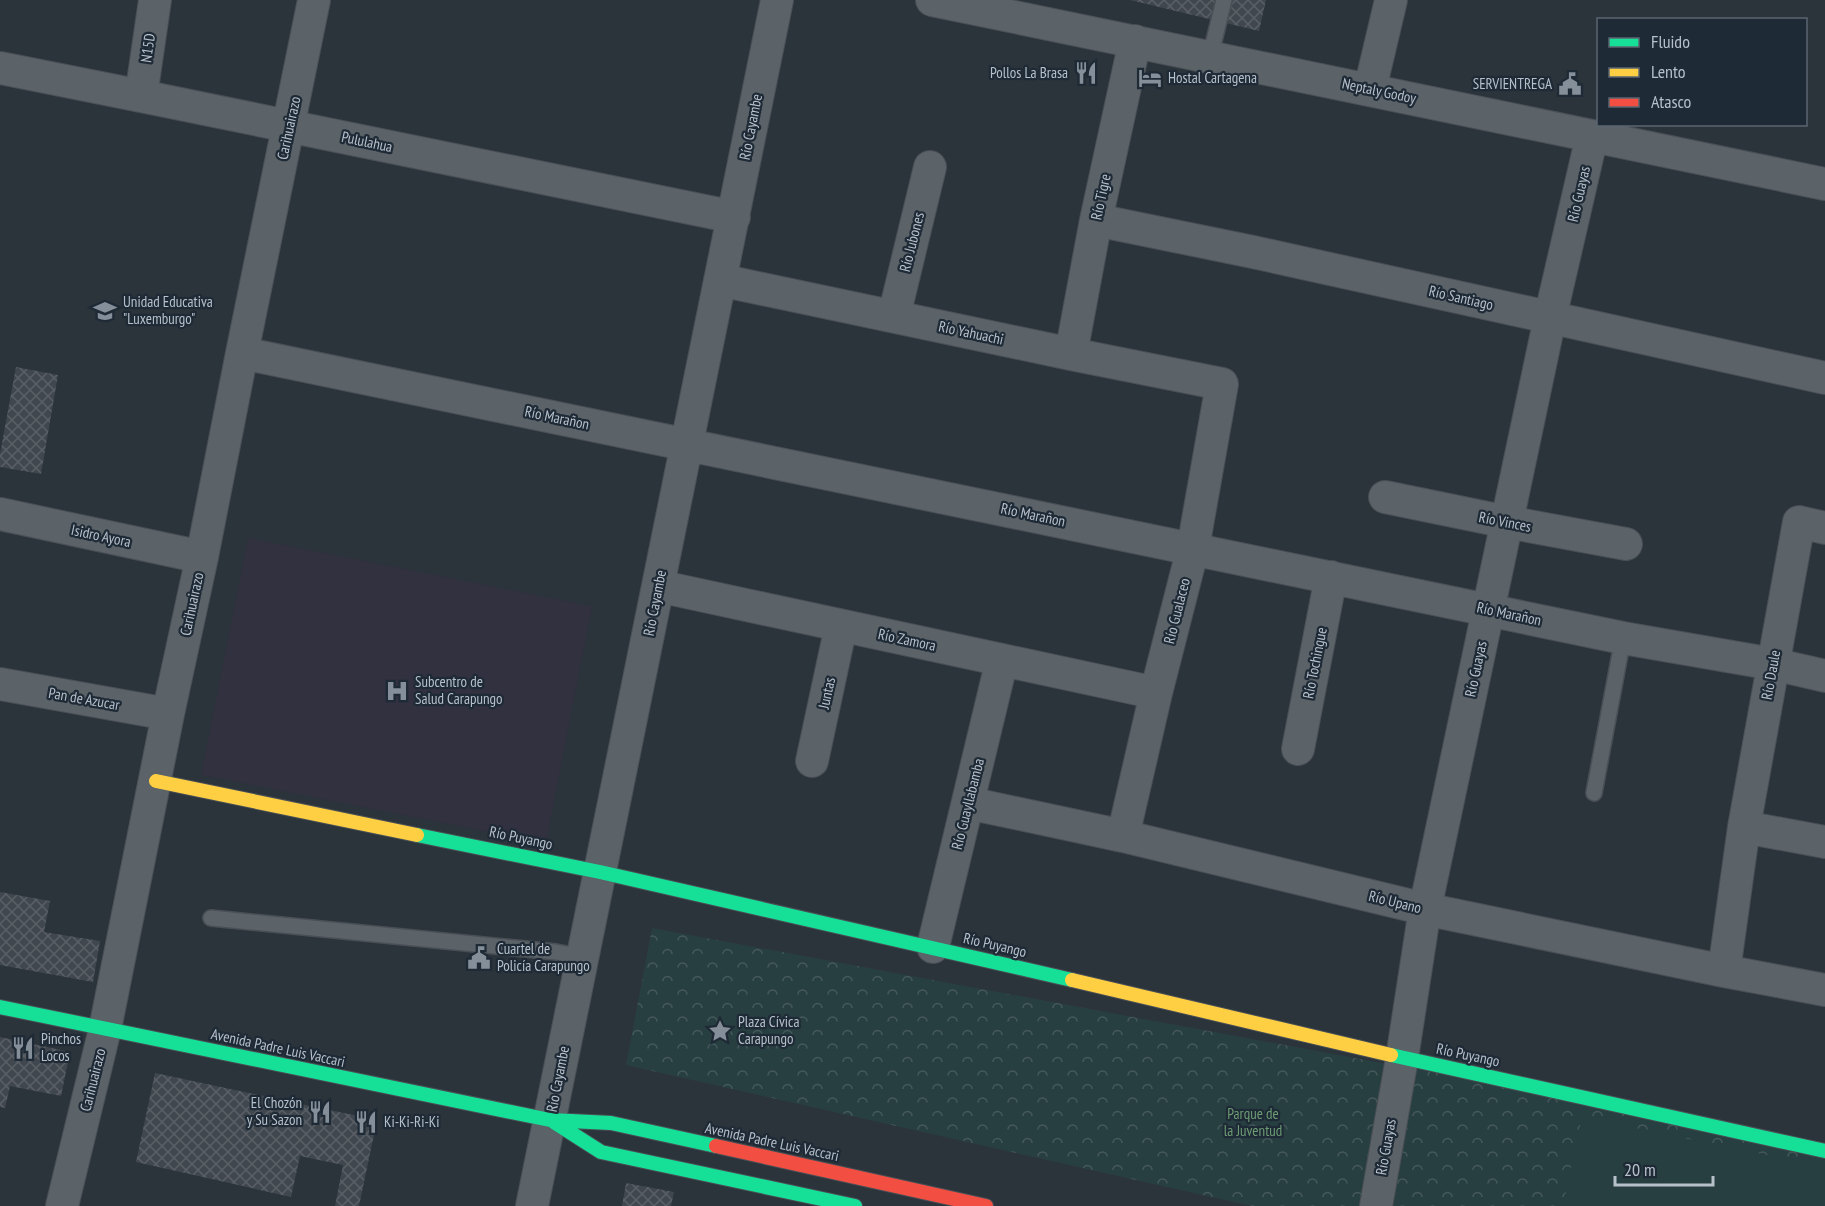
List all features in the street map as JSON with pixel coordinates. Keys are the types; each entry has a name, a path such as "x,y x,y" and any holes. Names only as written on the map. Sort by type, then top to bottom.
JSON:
{"street":[{"name":"N15D","path":"141,96 154,0"},
{"name":"Carihuairazo","path":"62,1206 105,1029 314,0"},
{"name":"Río Cayambe","path":"532,1206 777,0"},
{"name":"Neptaly Godoy","path":"932,0 1825,184"},
{"path":"1370,89 1391,0"},
{"name":"Río Tigre","path":"1071,354 1096,220 1134,41"},
{"name":"Pululahua","path":"0,68 734,217"},
{"name":"Río Guayas","path":"1376,1206 1425,909 1550,318 1592,136"},
{"name":"Río Jubones","path":"894,316 930,167"},
{"name":"Río Santiago","path":"1096,220 1253,252 1825,378"},
{"name":"Río Yahuachi","path":"720,280 1222,384"},
{"name":"Río Marañon","path":"242,353 1623,638 1825,675"},
{"name":"Río Gualaceo","path":"1123,836 1193,548 1222,384"},
{"name":"Río Vinces","path":"1385,497 1626,544"},
{"name":"Isidro Ayora","path":"0,514 202,558"},
{"name":"Río Daule","path":"1724,971 1744,827 1773,664 1817,520"},
{"name":"Río Tochingue","path":"1298,749 1331,577"},
{"name":"Río Zamora","path":"658,586 1156,693"},
{"name":"Juntas","path":"812,761 841,626"},
{"name":"Río Guayllabamba","path":"933,947 1002,660"},
{"name":"Pan de Azucar","path":"0,684 168,714"},
{"name":"Río Puyango","path":"156,781 600,872 933,947 1402,1058 1825,1151"},
{"name":"Río Upano","path":"968,803 1123,836 1425,909 1825,990"},
{"path":"1744,827 1825,842"},
{"name":"Avenida Padre Luis Vaccari","path":"0,1007 550,1120 611,1123 986,1206"},
{"name":"Avenida Padre Luis Vaccari","path":"550,1120 601,1152 855,1206"}],"lane":[{"path":"1209,57 1224,0"},
{"path":"1594,793 1623,638"},
{"path":"211,918 556,952 582,957"}],"shaded area":[{"name":"Subcentro de Salud Carapungo","path":"248,538 592,606 546,843 201,775"}],"green space":[{"name":"Parque de la Juventud","path":"652,928 1825,1145 1825,1206 1251,1206 626,1065"},
{"path":"1582,1117 1825,1167 1825,1206 1563,1206"}],"building":[{"path":"1130,0 1266,0 1259,31"},
{"path":"16,367 58,375 41,474 0,467 0,454"},
{"path":"0,892 50,901 44,932 100,941 93,982 0,965"},
{"path":"0,1037 70,1052 61,1096 10,1086 5,1108 0,1107"},
{"path":"155,1073 377,1120 359,1206 335,1206 343,1165 300,1156 291,1197 136,1162"},
{"path":"626,1183 674,1192 671,1206 622,1206"}],"traffic: fast":[{"path":"417,835 600,872 1072,980"},
{"path":"0,1007 550,1120 611,1123 716,1146"},
{"path":"1391,1055 1825,1151"},
{"path":"554,1122 601,1152 855,1206"}],"traffic: slow":[{"path":"156,781 417,835"},
{"path":"1072,980 1391,1055"}],"traffic: jam":[{"path":"716,1146 986,1206"}],"place":[{"name":"Pollos La Brasa","path":"1086,73"},
{"name":"Hostal Cartagena","path":"1150,78"},
{"name":"SERVIENTREGA","path":"1570,84"},
{"name":"Unidad Educativa \"Luxemburgo\"","path":"105,311"},
{"name":"Subcentro de Salud Carapungo","path":"397,691"},
{"name":"Cuartel de Policía Carapungo","path":"479,958"},
{"name":"Plaza Cívica Carapungo","path":"720,1031"},
{"name":"Pinchos Locos","path":"23,1048"},
{"name":"El Chozón y Su Sazon","path":"320,1112"},
{"name":"Ki-Ki-Ri-Ki","path":"366,1122"}]}
